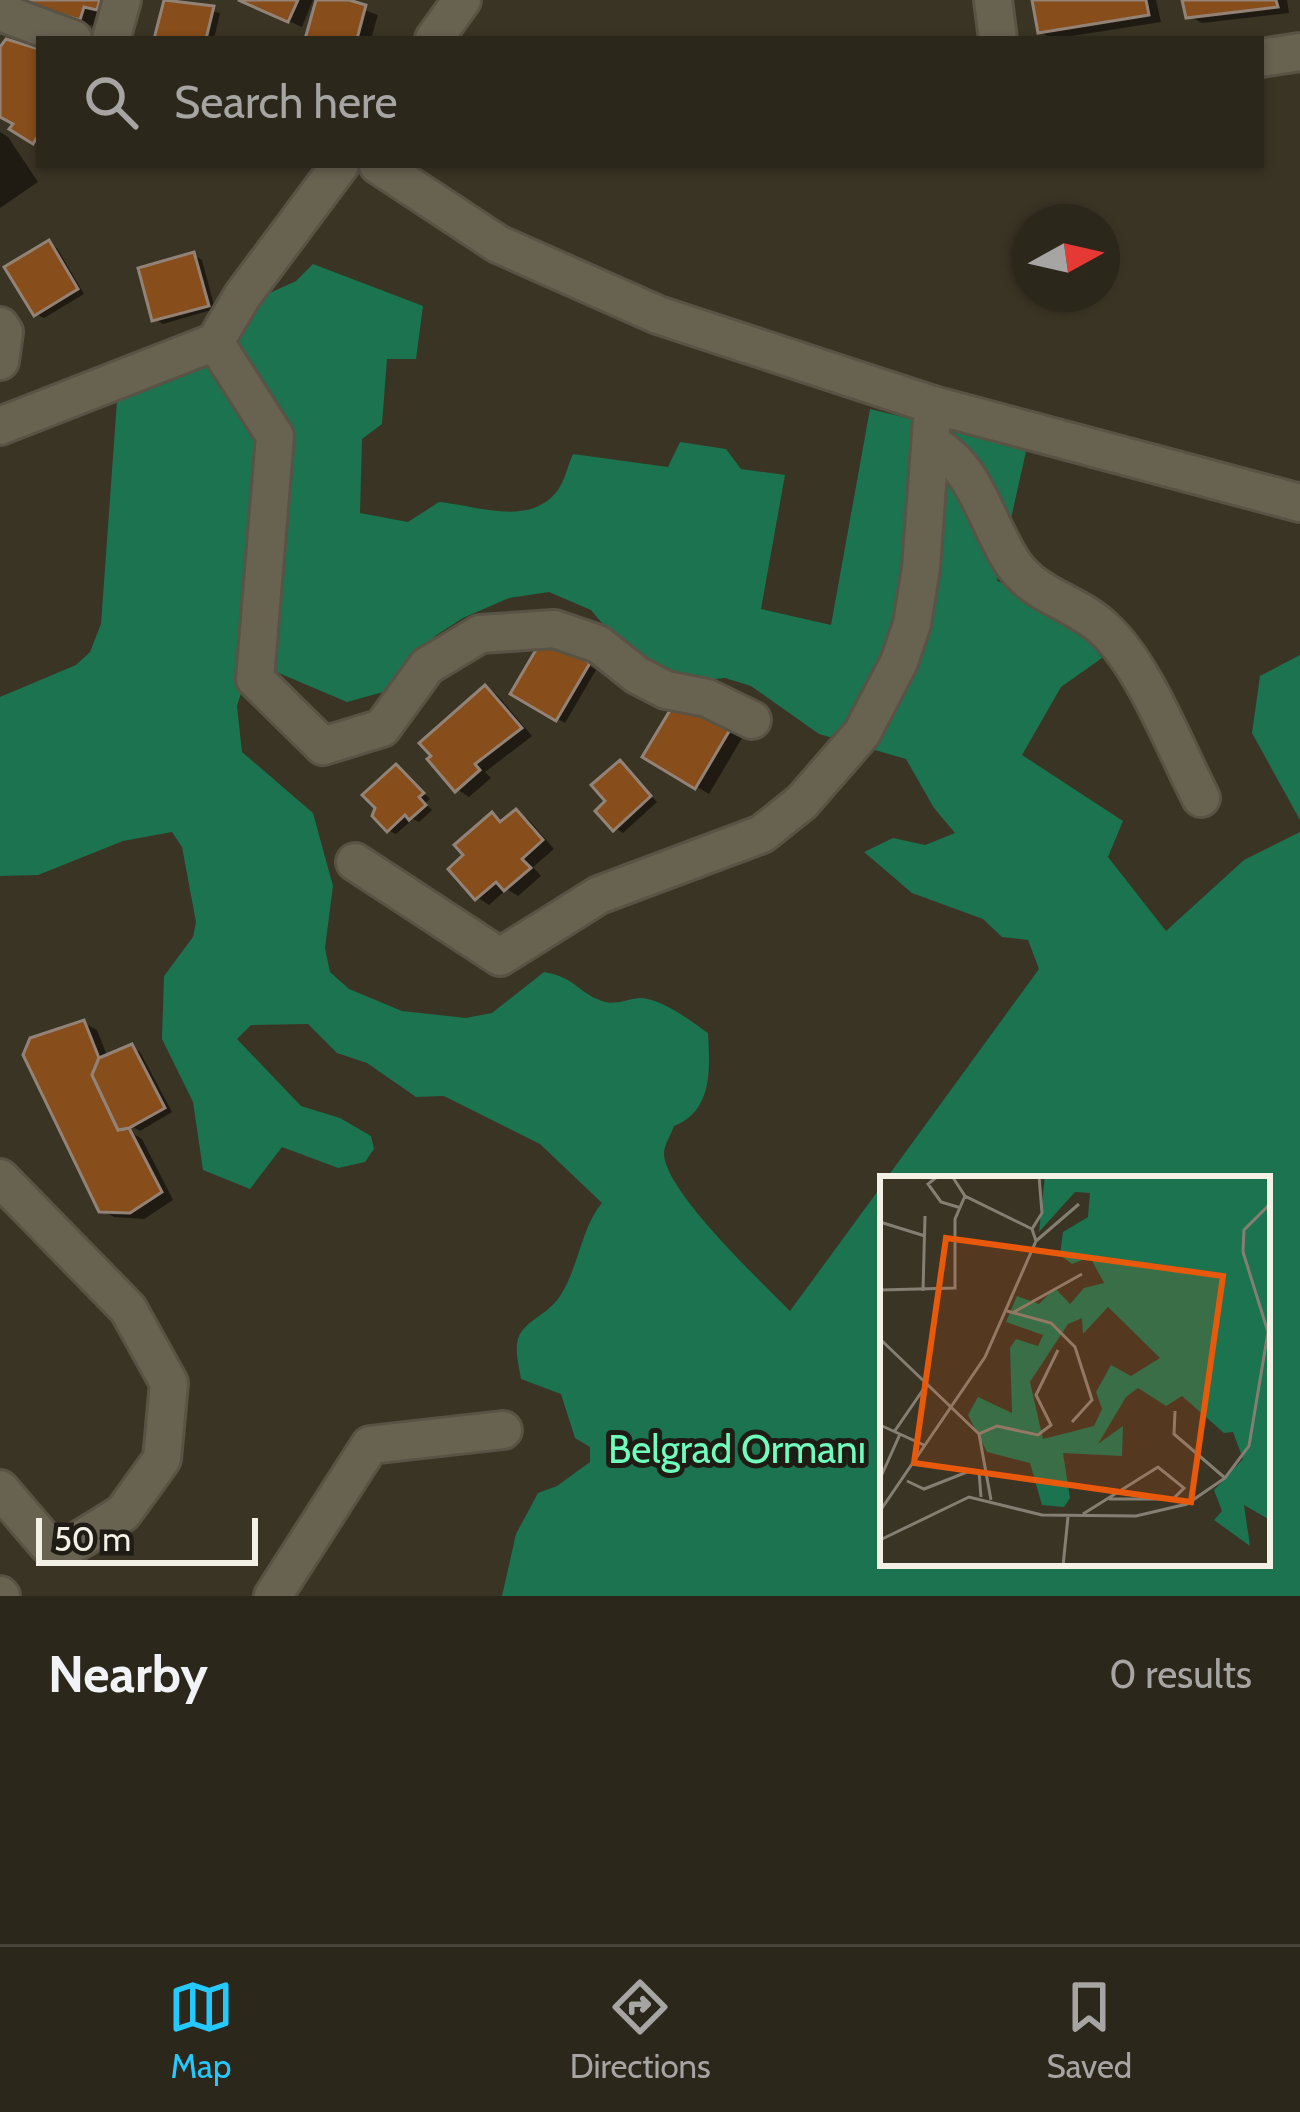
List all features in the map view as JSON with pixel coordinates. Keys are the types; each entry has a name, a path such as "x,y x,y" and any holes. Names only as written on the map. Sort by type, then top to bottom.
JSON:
{"street":[{"path":"112,36 122,0"},
{"path":"993,0 998,36"},
{"path":"0,11 65,36"},
{"path":"1264,58 1300,52"},
{"path":"0,426 215,342 243,295 338,168"},
{"path":"383,168 498,244 658,315 933,405 1300,502"},
{"path":"0,326 4,332 0,361"},
{"path":"215,342 275,436 255,679 322,746 382,728 427,666 480,634 554,629 598,644 637,676 667,690 707,698 752,721"},
{"path":"355,862 500,957 599,895 731,848 784,819 862,733 899,662 912,624 921,568 933,405"},
{"path":"932,445 965,471 1023,575 1045,593 1088,615 1117,642 1201,797"},
{"path":"0,1178 128,1309 169,1383 162,1459 123,1513 73,1544 47,1544 0,1489"},
{"path":"273,1596 370,1445 503,1430"}],"green space":[{"name":"Belgrad Ormanı","path":"313,264 423,306 416,359 387,359 382,424 362,439 360,513 408,522 439,502 518,511 546,502 558,490 573,454 668,467 680,442 726,449 741,469 785,475 761,609 831,625 870,409 1027,447 997,581 1064,604 1102,658 1061,687 1022,755 1123,821 1108,857 1166,931 1244,860 1300,832 1300,1596 502,1596 516,1534 538,1493 557,1486 590,1462 590,1447 575,1438 561,1394 521,1379 517,1348 522,1331 563,1291 602,1203 540,1144 444,1096 416,1097 367,1063 337,1053 308,1024 251,1025 237,1039 301,1106 340,1118 371,1136 374,1149 365,1162 338,1168 282,1147 250,1189 203,1170 193,1102 162,1039 164,976 193,937 196,922 182,847 172,832 123,841 38,875 0,876 0,697 76,665 90,652 101,624 117,401 131,387 151,387 184,365 261,297 296,281","holes":["549,592 591,610 623,648 689,682 725,678 751,686 819,734 906,759 934,808 955,833 925,845 893,838 864,852 912,893 983,919 1002,937 1028,940 1039,969 888,1176 1270,1176 1270,1566 880,1566 880,1188 790,1311 696,1212 668,1170 664,1150 674,1126 696,1110 706,1087 708,1033 657,1002 640,998 607,1002 544,972 492,1013 466,1018 402,1011 349,989 330,972 325,948 333,886 313,813 242,752 237,706 248,670 274,671 347,702 394,689 435,636 463,618 509,598"]},
{"path":"1300,655 1300,820 1252,733 1260,676"}],"building":[{"path":"12,0 100,0 97,10 84,7 80,20"},
{"path":"164,0 214,6 207,36 155,36"},
{"path":"238,0 298,0 288,22"},
{"path":"316,0 366,5 358,36 306,36"},
{"path":"1032,0 1146,0 1149,15 1038,33"},
{"path":"1182,0 1276,0 1278,7 1186,18"},
{"path":"6,39 36,48 33,144 0,117 0,47"},
{"path":"49,240 78,289 34,316 4,267"},
{"path":"194,252 209,306 152,321 138,268"},
{"path":"544,636 590,663 556,721 510,694"},
{"path":"485,685 522,728 475,764 480,770 455,792 419,743"},
{"path":"678,697 731,728 695,789 642,757"},
{"path":"620,760 651,796 613,831 595,811 605,801 591,785"},
{"path":"396,764 424,793 419,797 426,805 409,820 405,815 387,832 362,795"},
{"path":"516,809 543,840 522,859 531,868 504,891 496,882 475,900 448,869 463,855 454,845 492,812 500,822"},
{"path":"84,1020 99,1058 92,1075 118,1130 129,1128 162,1192 130,1213 99,1212 23,1055 30,1038"},
{"path":"132,1044 165,1108 118,1130 92,1075 99,1058"}]}
